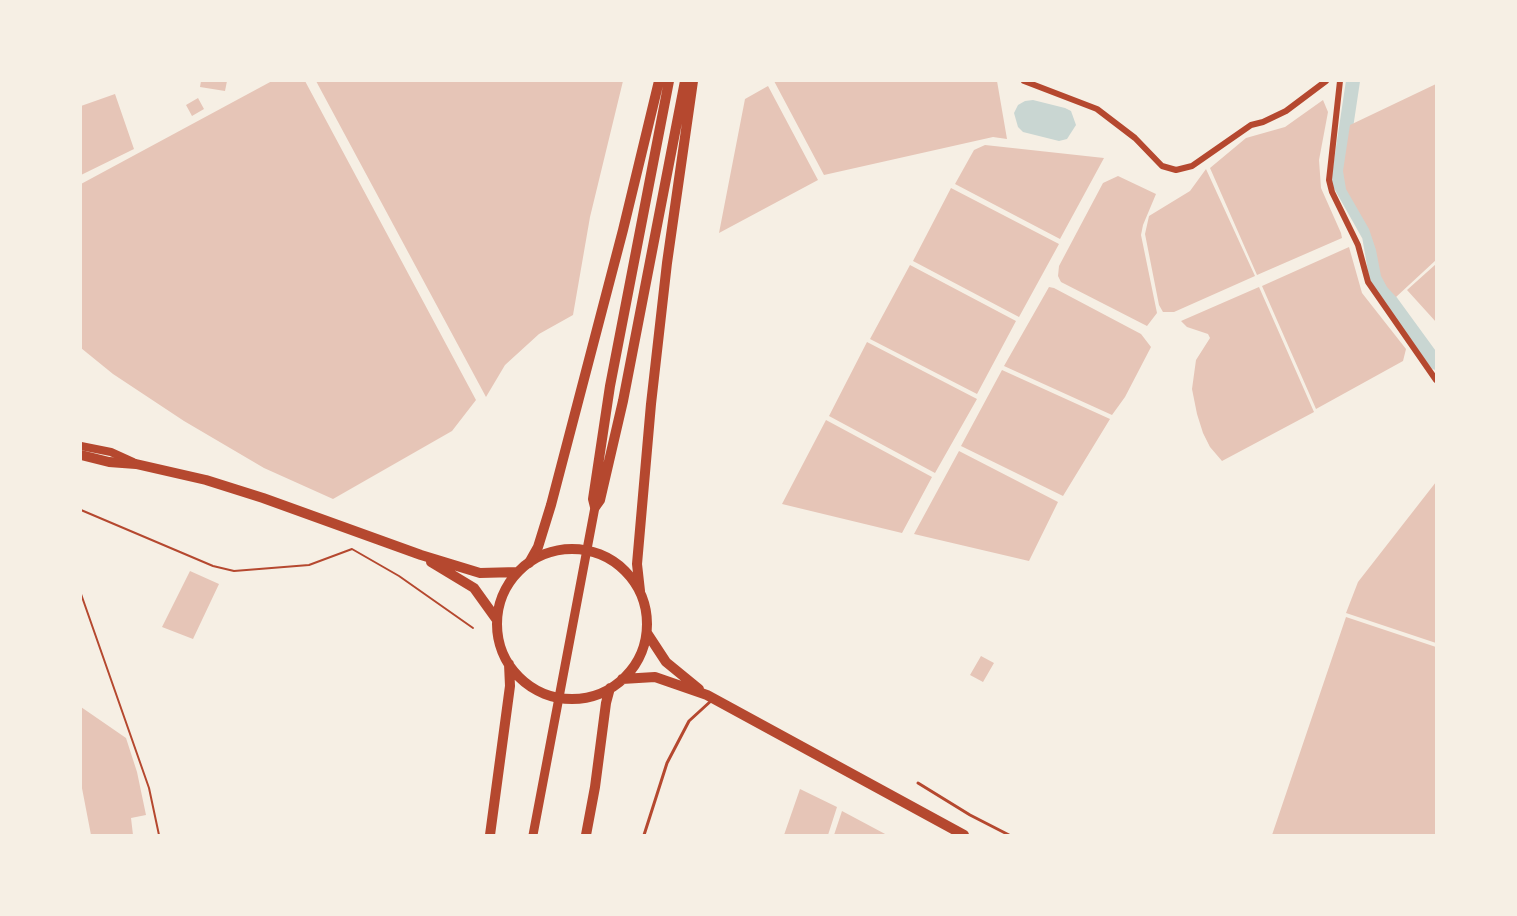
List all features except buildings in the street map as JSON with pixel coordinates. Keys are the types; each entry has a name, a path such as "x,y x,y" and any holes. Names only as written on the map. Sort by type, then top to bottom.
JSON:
{"highway":[{"path":"528,563 538,547 551,505 623,230 659,81"},
{"path":"595,507 593,499 610,386 669,81"},
{"path":"595,507 600,500 623,401 685,81"},
{"path":"640,591 628,573 611,559 591,551 569,549 548,553 528,563 507,586 500,603 497,620 500,643 509,664 524,681 543,693 566,698 588,697 610,688 622,679 634,666 642,650 647,633 646,611 640,591 637,564 652,392 667,263 693,81"},
{"path":"81,455 109,462 136,464 206,480 264,498 421,555 480,573 518,572"},
{"path":"421,555 474,588 497,620"},
{"path":"647,633 666,662 710,697"},
{"path":"490,835 510,686 509,664"},
{"path":"622,679 655,676 710,697 964,835"},
{"path":"586,835 610,688"}],"main road":[{"path":"81,446 111,452 136,464"},
{"path":"533,835 595,507"}],"street":[{"path":"1024,81 1097,110 1135,138 1162,166 1176,170 1192,166 1251,125 1286,111 1326,81"},
{"path":"1340,81 1329,180 1332,192 1358,245 1368,282 1436,380"}],"lane":[{"path":"644,835 667,763 689,721 710,697"},
{"path":"918,783 970,815 1009,835"}],"path":[{"path":"81,510 213,566 234,571 309,565 352,549 399,576 473,628"},
{"path":"81,594 149,788 159,835"}],"shaded area":[{"path":"1033,100 1071,111 1076,125 1067,139 1059,141 1023,132 1018,127 1014,113 1018,105"}],"waterway":[{"path":"1353,81 1338,181 1369,236 1377,282 1436,363"}]}
